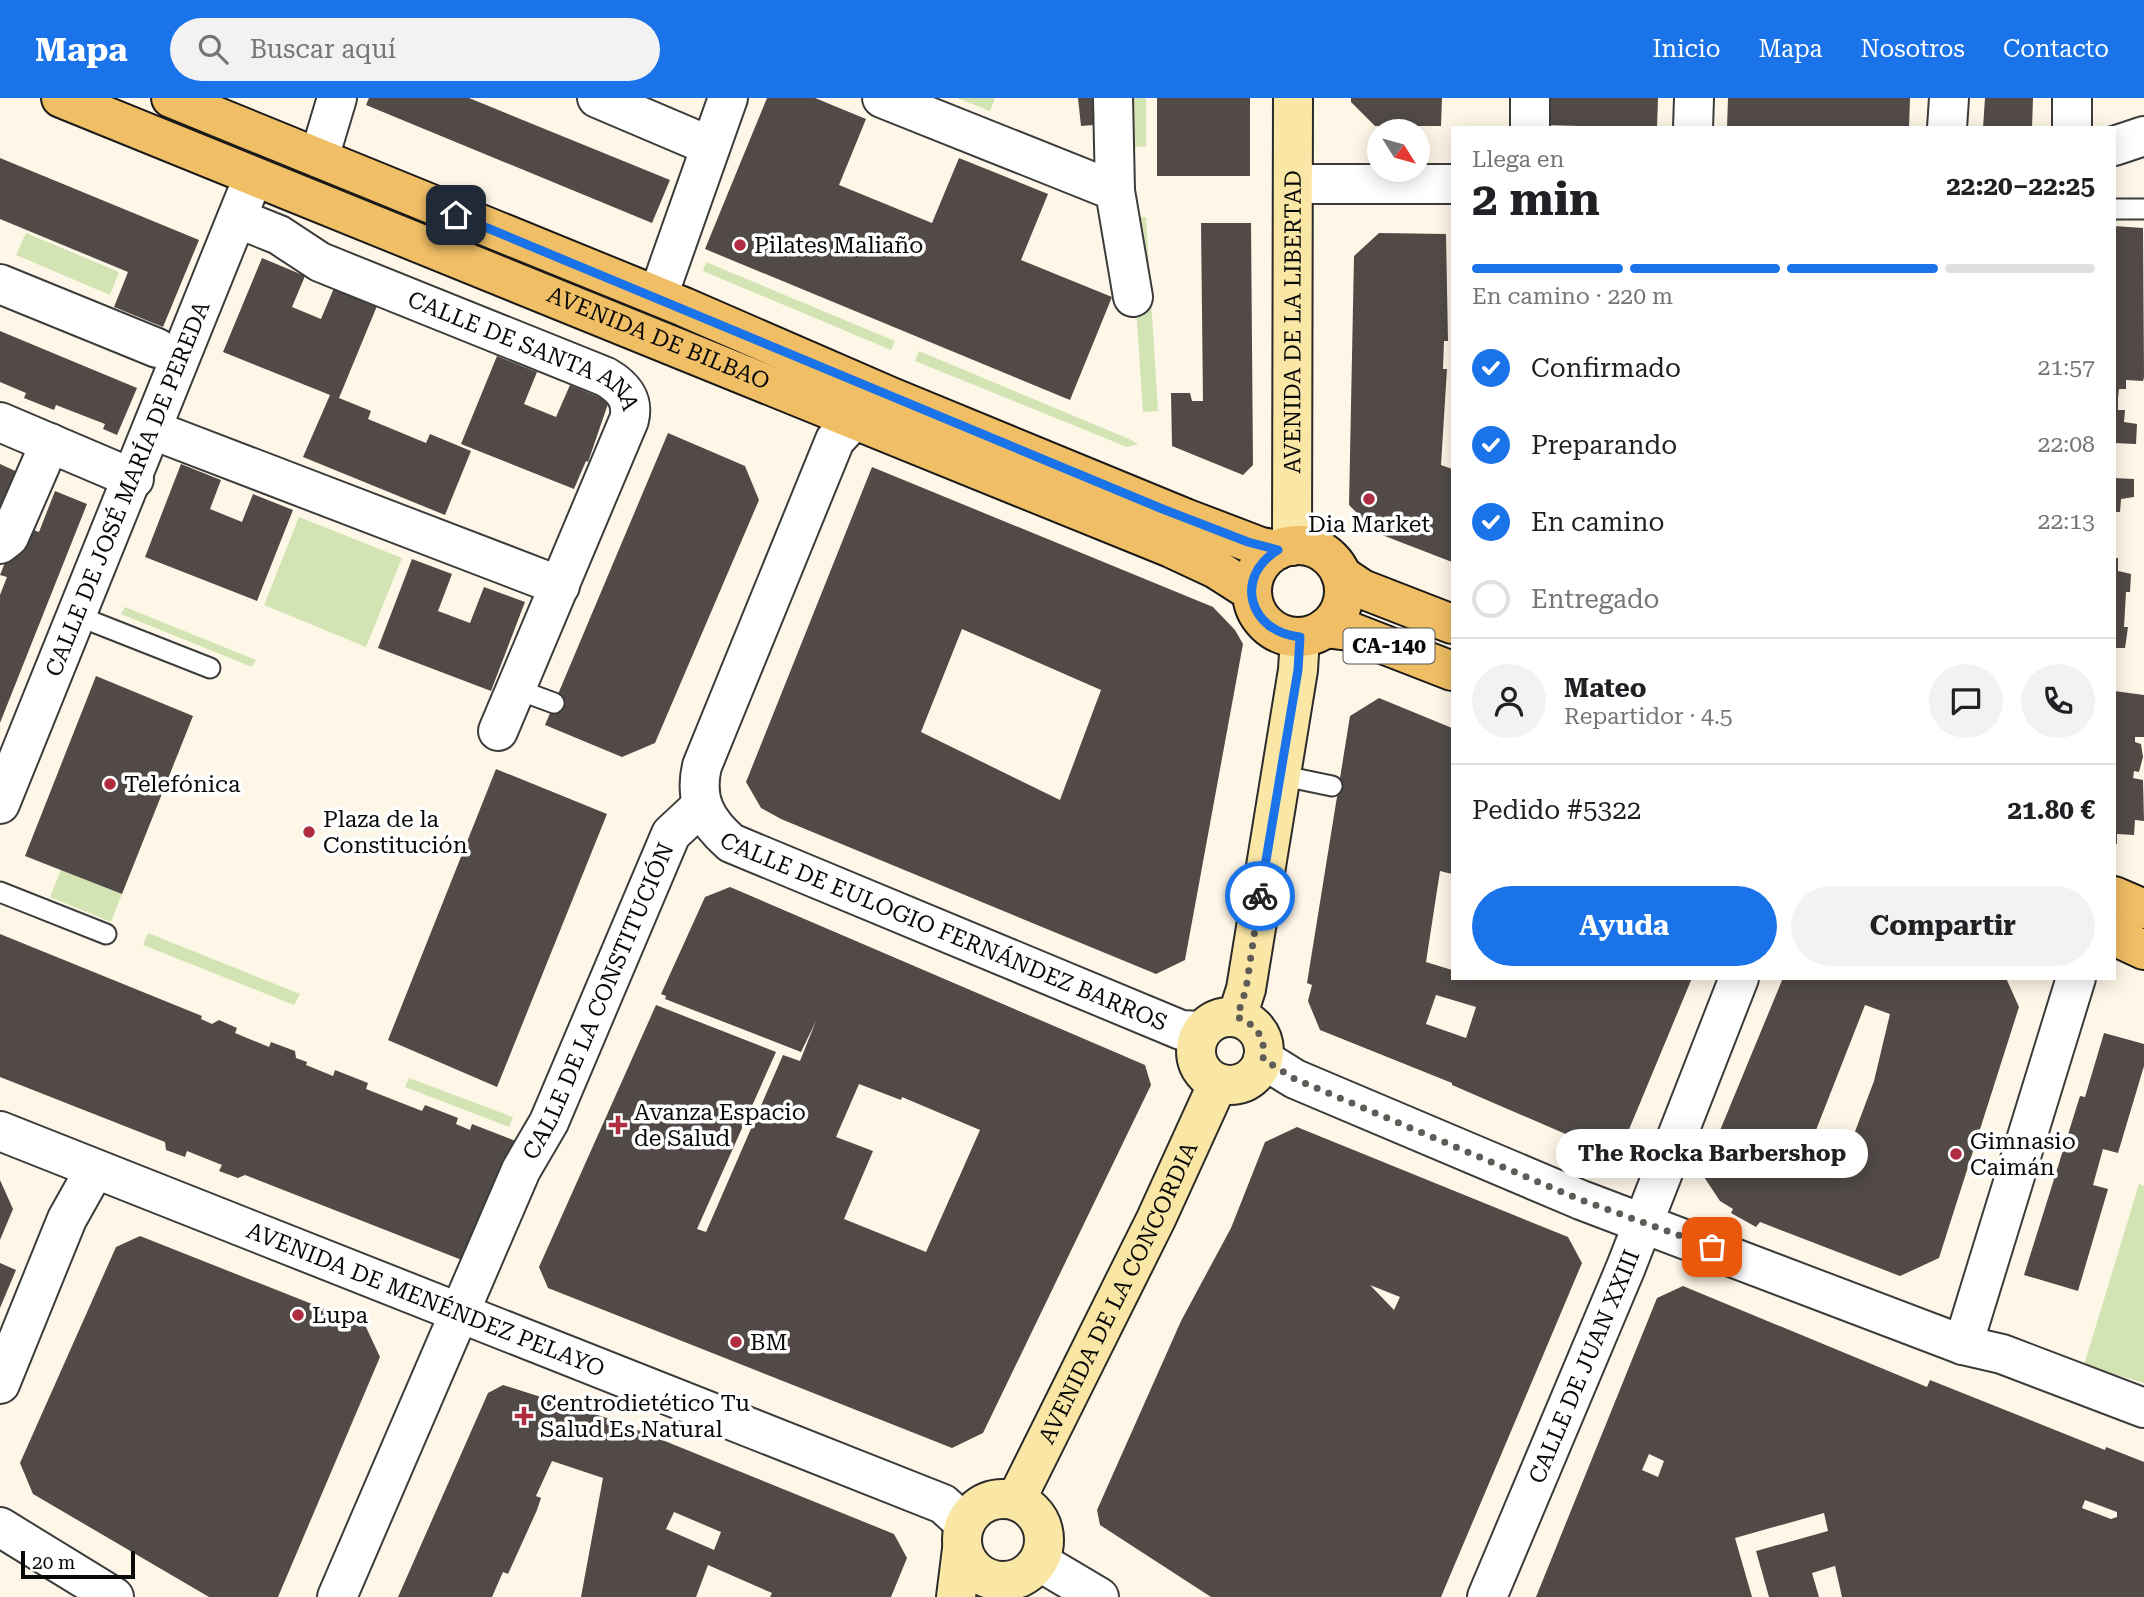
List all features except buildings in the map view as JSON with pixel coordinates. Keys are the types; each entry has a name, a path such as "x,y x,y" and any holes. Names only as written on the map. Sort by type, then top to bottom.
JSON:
{"main road":[{"name":"AVENIDA DE BILBAO","path":"61,98 254,173 862,419 1171,548 1216,569 1252,592"},
{"name":"AVENIDA DE BILBAO","path":"171,98 658,296 1185,518 1261,547 1285,548"},
{"name":"CA-140","path":"1285,548 1317,549 1332,560 1341,575 1344,590 1340,609 1312,633"},
{"path":"1252,592 1256,572 1285,548"},
{"name":"CA-140","path":"1341,575 1362,589 1451,624"},
{"name":"CA-140","path":"1252,592 1257,613 1267,625 1281,634 1349,631 1451,671"},
{"path":"2116,898 2144,909"},
{"path":"2116,937 2144,950"}],"street":[{"path":"319,158 337,98"},
{"path":"597,98 710,146"},
{"path":"658,296 728,98"},
{"path":"882,98 1115,191"},
{"path":"1113,98 1115,191 1133,297"},
{"name":"AVENIDA DE LA LIBERTAD","path":"1285,548 1294,500 1293,98"},
{"path":"1530,126 1531,98"},
{"path":"1693,126 1694,98"},
{"path":"1947,126 1949,98"},
{"path":"2072,126 2073,98"},
{"path":"2116,145 2144,136"},
{"name":"CALLE DE JOSÉ MARÍA DE PEREDA","path":"0,803 134,479 254,173"},
{"path":"1293,184 1451,184"},
{"name":"CALLE DE SANTA ANA","path":"237,218 279,235 320,262 606,377 624,391 629,401 629,420 498,731"},
{"path":"0,284 158,348"},
{"path":"701,806 698,792 702,765 763,611 835,440 851,423 862,419"},
{"path":"0,422 134,479"},
{"path":"153,430 559,586"},
{"path":"0,544 9,537 50,443"},
{"path":"1237,1017 1246,989 1298,670 1312,633"},
{"name":"CALLE DE EULOGIO FERNÁNDEZ BARROS","path":"701,806 714,828 732,843 1173,1027 1202,1031"},
{"name":"CALLE DE LA CONSTITUCIÓN","path":"337,1597 521,1170 549,1122 671,834 701,806"},
{"name":"CALLE DE JUAN XXIII","path":"1488,1597 1644,1223 1738,980"},
{"path":"1963,1345 2075,980"},
{"path":"1237,1017 1248,1021 1262,1038 1263,1059 1251,1078 1240,1083 1218,1083 1202,1070 1198,1061 1197,1041 1202,1031 1214,1021 1237,1017"},
{"path":"1263,1059 1295,1079 1581,1200 1963,1345 2002,1354 2144,1408"},
{"name":"AVENIDA DE LA CONCORDIA","path":"1016,1500 1156,1219 1218,1083"},
{"name":"AVENIDA DE MENÉNDEZ PELAYO","path":"0,1131 943,1504 961,1559"},
{"path":"0,1384 67,1219 95,1169"},
{"path":"937,1597 961,1559 980,1505 1004,1498 1027,1505 1042,1523 1044,1547 1016,1580"},
{"path":"6,1530 114,1597"},
{"path":"961,1559 986,1578 1016,1580 1099,1597"}],"lane":[{"path":"2116,209 2144,209"},
{"path":"78,616 210,668"},
{"path":"516,689 554,703"},
{"path":"1279,775 1332,786"},
{"path":"0,892 106,934"}],"green space":[{"path":"957,98 995,98 990,111"},
{"path":"1124,98 1146,98 1146,147 1125,146"},
{"path":"1146,217 1158,411 1143,412 1130,218"},
{"path":"26,233 119,272 110,295 16,255"},
{"path":"706,262 895,341 891,350 703,271"},
{"path":"919,351 1138,444 1127,447 915,361"},
{"path":"299,517 402,558 366,647 264,605"},
{"path":"125,607 256,660 252,667 121,614"},
{"path":"61,870 122,894 111,922 50,897"},
{"path":"148,933 300,994 294,1005 143,945"},
{"path":"409,1078 513,1117 509,1127 405,1087"},
{"path":"2139,1184 2144,1186 2144,1383 2084,1365"}],"way so far":[{"path":"1260,896 1246,989 1237,1017 1256,1028 1265,1048 1263,1059 1269,1065 1295,1079 1581,1200 1712,1247"}],"place":[{"name":"Pilates Maliaño","path":"740,245"},
{"name":"Dia Market","path":"1369,499"},
{"name":"Telefónica","path":"110,784"},
{"name":"Plaza de la Constitución","path":"309,832"},
{"name":"Avanza Espacio de Salud","path":"618,1125"},
{"name":"Gimnasio Caimán","path":"1956,1154"},
{"name":"The Rocka Barbershop","path":"1712,1247"},
{"name":"Lupa","path":"298,1315"},
{"name":"BM","path":"736,1342"},
{"name":"Centrodietético Tu Salud Es Natural","path":"524,1416"}],"route":[{"path":"456,215 684,307 891,397 1160,508 1261,547 1278,550 1262,562 1256,572 1252,583 1253,601 1257,613 1274,631 1300,637 1298,670 1260,896"}]}
